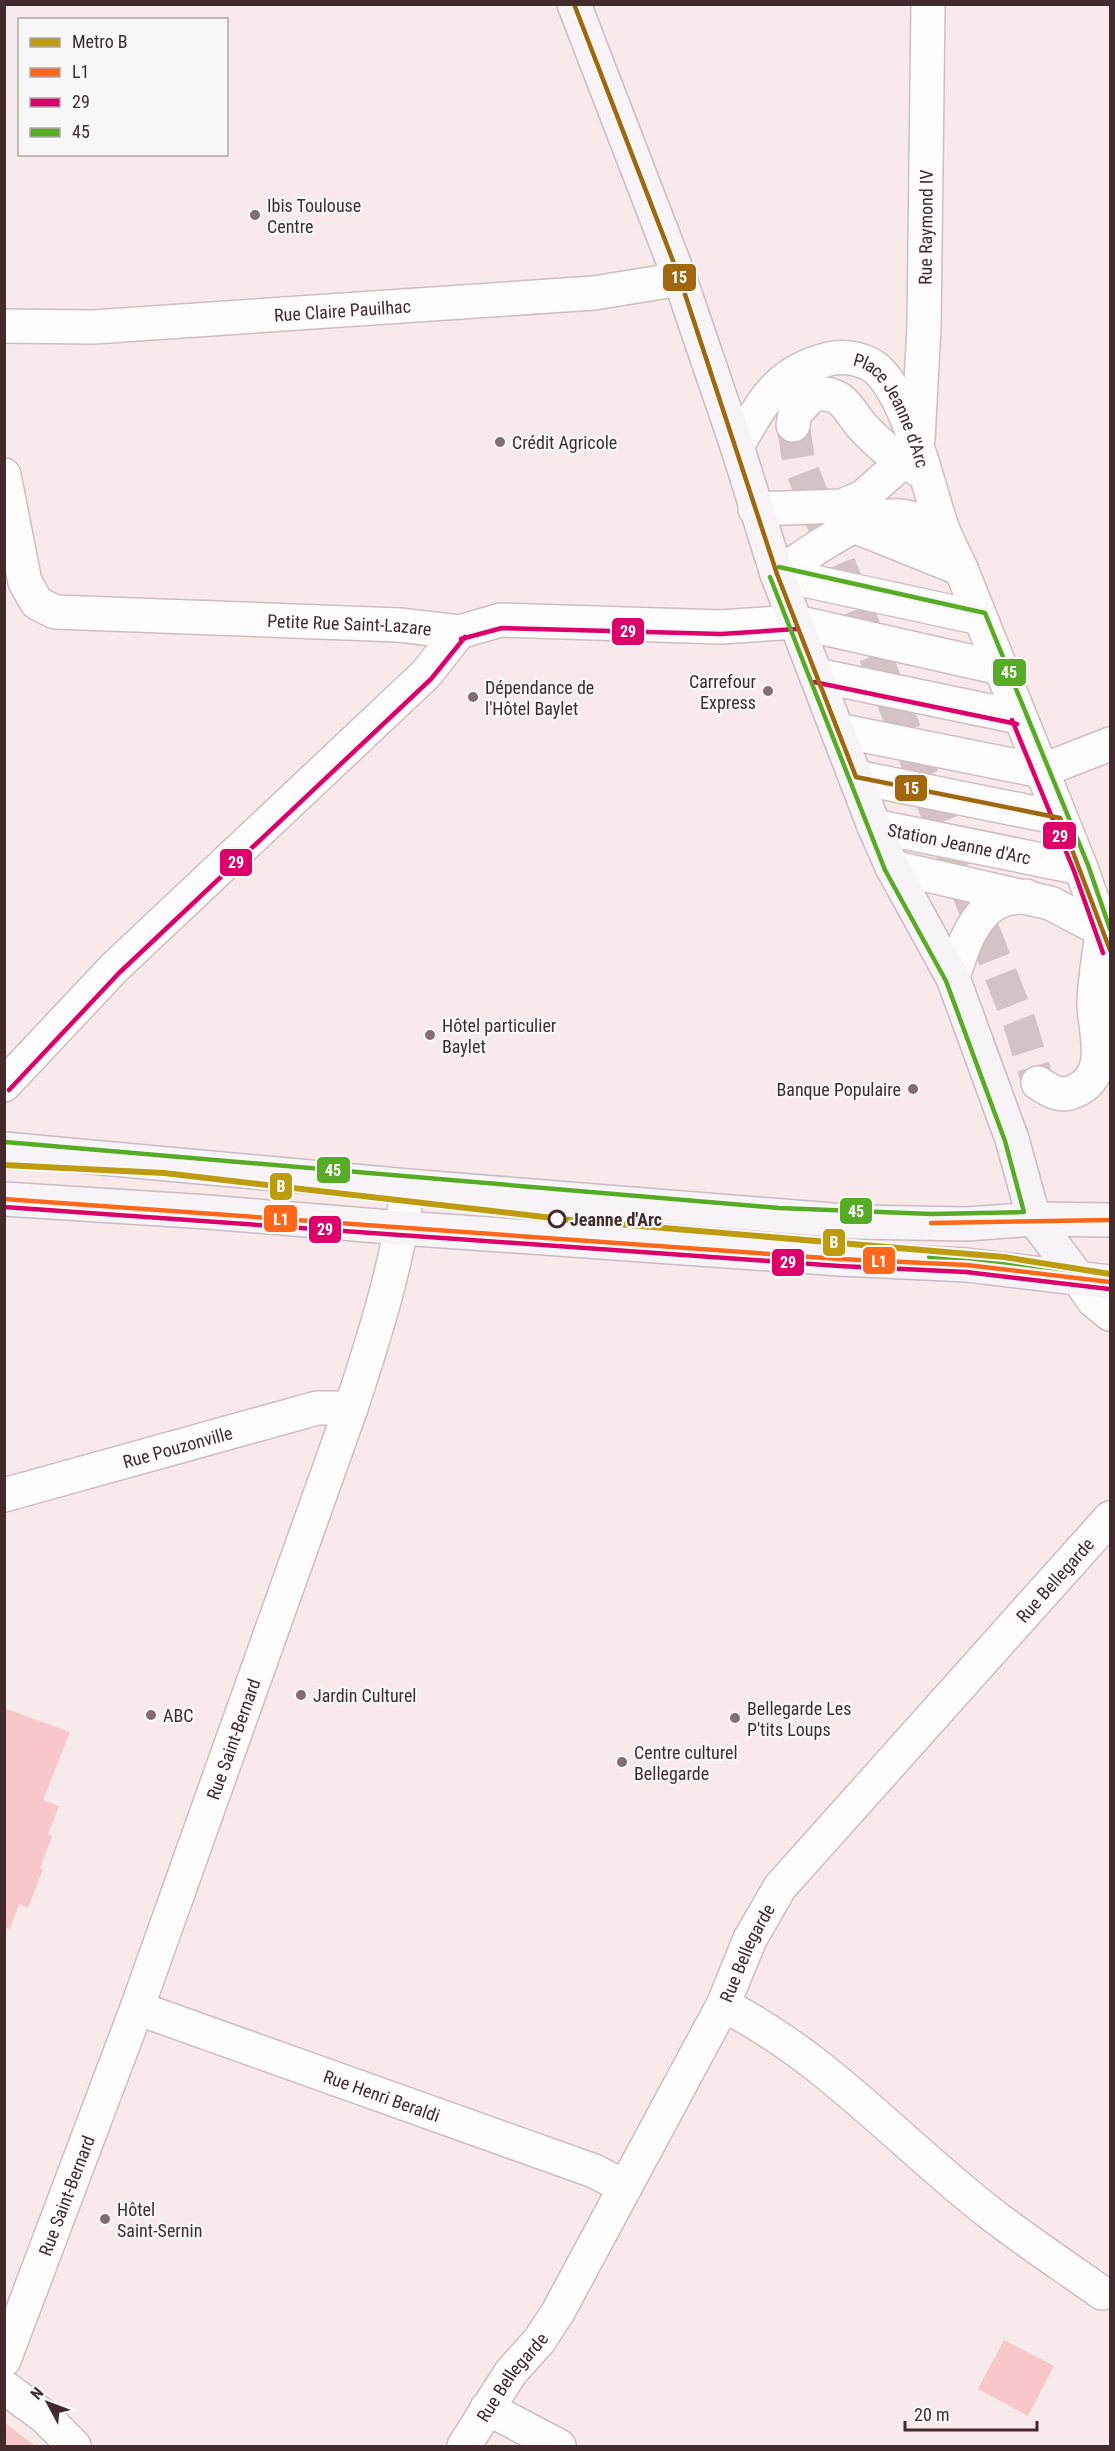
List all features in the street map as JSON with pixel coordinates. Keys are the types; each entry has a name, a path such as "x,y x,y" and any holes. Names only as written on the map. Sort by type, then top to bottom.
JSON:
{"main road":[{"path":"574,4 680,279 737,446 755,509 795,622 892,867 953,978 1012,1139 1034,1219 1095,1281"},
{"path":"4,1149 408,1186 857,1221 967,1224 1034,1219 1110,1220"},
{"path":"4,1199 840,1259 967,1265 1095,1281"}],"street":[{"name":"Rue Raymond IV","path":"916,462 924,327 928,4"},
{"name":"Rue Claire Pauilhac","path":"4,326 93,327 594,294 680,279"},
{"name":"Place Jeanne d'Arc","path":"737,446 771,390 792,373 808,364 836,357 860,360 878,370 893,389 916,462 1081,868 1106,940"},
{"path":"793,425 795,413 802,403 813,394 825,393 850,407 860,424 892,454 916,462"},
{"path":"858,511 866,475 860,424"},
{"path":"777,574 916,462"},
{"name":"Petite Rue Saint-Lazare","path":"4,475 25,582 37,603 54,612 399,625 459,632 501,620 721,627 795,622"},
{"path":"755,509 842,506 858,511 920,520 943,530"},
{"path":"858,511 961,569"},
{"path":"777,574 980,618"},
{"path":"795,622 1000,668"},
{"path":"4,1084 114,968 426,674 459,632"},
{"path":"816,675 1019,717"},
{"path":"837,730 1041,771 1110,744"},
{"path":"856,777 1060,818"},
{"name":"Station Jeanne d'Arc","path":"874,826 1081,868"},
{"name":"Station Jeanne d'Arc","path":"892,867 1050,903 1106,940"},
{"path":"953,978 963,947 982,915 1001,901 1026,896"},
{"path":"1038,1083 1052,1093 1070,1094 1083,1088 1095,1071 1099,1050 1094,1004 1106,940"},
{"name":"Rue Saint-Bernard","path":"4,2360 138,2008 351,1408 377,1327 402,1228 408,1186"},
{"path":"1095,1281 1093,1300 1110,1314"},
{"name":"Rue Pouzonville","path":"4,1495 317,1408 351,1408"},
{"name":"Rue Bellegarde","path":"464,2446 511,2372 548,2330 723,2005 750,1939 780,1887 1110,1518"},
{"path":"723,2005 744,2016 817,2064 989,2213 1102,2293"},
{"name":"Rue Henri Beraldi","path":"138,2008 594,2171 625,2187"},
{"path":"4,2386 45,2417 74,2446"},
{"path":"487,2408 558,2446"}],"shaded area":[{"path":"4,1708 70,1732 43,1800 59,1806 48,1834 52,1836 40,1868 43,1869 28,1908 19,1904 10,1929 4,1927"},
{"path":"1004,2340 1054,2366 1028,2416 978,2389"},
{"path":"4,2422 35,2446 5,2446"}],"tunnel":[{"path":"793,425 799,462 1019,1021 1038,1083"}],"metro line":[{"name":"B","path":"4,1165 164,1173 570,1220 1004,1257 1110,1274"}],"transit line":[{"name":"15","path":"574,4 680,279 777,574 856,777 1060,818 1110,950"},
{"name":"45","path":"779,567 985,613 1088,865 1110,929"},
{"name":"45","path":"5,1142 779,1208 931,1214 1024,1212 1005,1141 946,981 885,870 770,577"},
{"name":"29","path":"461,639 502,628 721,634 796,629"},
{"name":"29","path":"9,1090 119,973 431,679 465,637"},
{"name":"29","path":"814,682 1017,724"},
{"name":"29","path":"1012,720 1074,871 1103,953"},
{"name":"L1","path":"4,1199 840,1259 967,1265 1110,1282"},
{"name":"29","path":"4,1207 839,1266 966,1272 1109,1289"},
{"name":"L1","path":"931,1223 1110,1220"},
{"name":"45","path":"929,1257 968,1258 1110,1275"}],"place":[{"name":"Ibis Toulouse Centre","path":"255,215"},
{"name":"Crédit Agricole","path":"500,442"},
{"name":"Carrefour Express","path":"768,691"},
{"name":"Dépendance de l'Hôtel Baylet","path":"473,697"},
{"name":"Hôtel particulier Baylet","path":"430,1035"},
{"name":"Banque Populaire","path":"913,1089"},
{"name":"Jeanne d'Arc","path":"557,1219"},
{"name":"Jardin Culturel","path":"301,1695"},
{"name":"ABC","path":"151,1715"},
{"name":"Bellegarde Les P'tits Loups","path":"735,1718"},
{"name":"Centre culturel Bellegarde","path":"622,1762"},
{"name":"Hôtel Saint-Sernin","path":"105,2219"}]}
